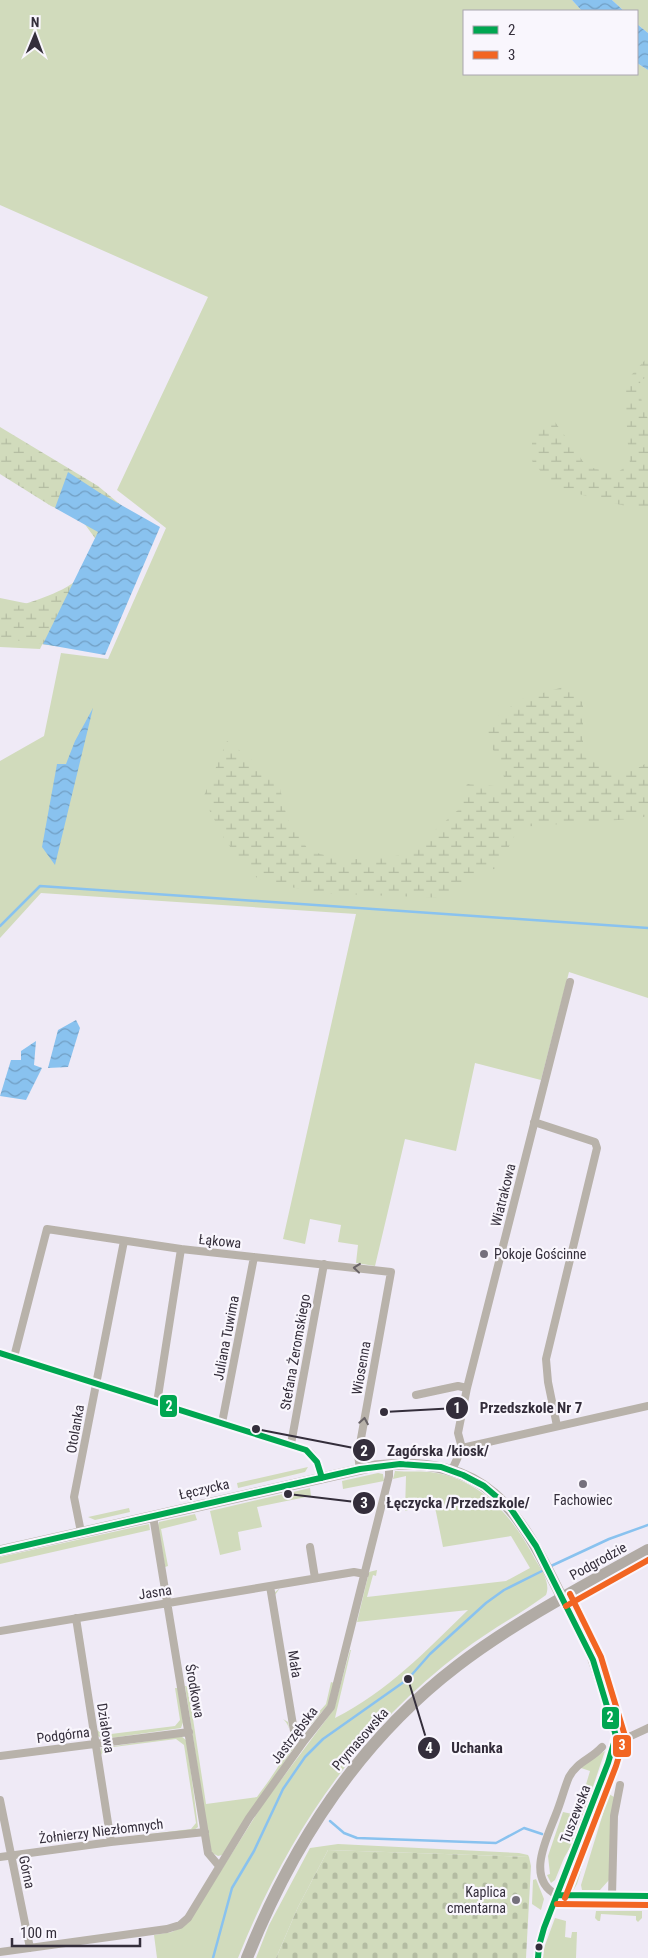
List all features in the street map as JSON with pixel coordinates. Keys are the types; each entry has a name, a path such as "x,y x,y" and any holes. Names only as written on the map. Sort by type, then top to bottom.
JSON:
{"main road":[{"name":"Łęczycka","path":"0,1550 360,1469 416,1464 452,1470 484,1486 500,1498 522,1523 562,1598"},
{"name":"Podgrodzie","path":"562,1598 648,1550"},
{"name":"Prymasowska","path":"247,1958 274,1898 305,1840 330,1798 364,1754 412,1705 456,1667 508,1630 562,1598"}],"street":[{"name":"Wiatrakowa","path":"452,1470 462,1448 458,1433 467,1388 570,982"},
{"path":"534,1122 594,1142 597,1148 546,1359 548,1382 557,1426"},
{"name":"Łąkowa","path":"14,1358 47,1229 181,1249 391,1272"},
{"name":"Otolanka","path":"82,1532 74,1497 124,1241"},
{"path":"157,1403 181,1249"},
{"name":"Juliana Tuwima","path":"222,1423 254,1256"},
{"name":"Stefana Żeromskiego","path":"291,1444 324,1264"},
{"name":"Wiosenna","path":"360,1469 358,1455 391,1272"},
{"path":"0,1353 291,1444 312,1453 319,1466 322,1478"},
{"path":"416,1395 458,1386 467,1388"},
{"path":"462,1448 648,1406"},
{"name":"Jastrzębska","path":"30,1948 167,1929 180,1925 188,1918 249,1818 304,1741 331,1707 389,1476 389,1465"},
{"name":"Środkowa","path":"153,1516 208,1853 219,1866"},
{"path":"310,1547 315,1578"},
{"name":"Jasna","path":"0,1631 315,1578 354,1572 365,1574"},
{"name":"Mała","path":"270,1586 294,1731 304,1741"},
{"path":"562,1598 588,1649 616,1736 631,1736 648,1728"},
{"name":"Działowa","path":"76,1618 111,1842"},
{"name":"Podgórna","path":"0,1756 189,1732"},
{"name":"Tuszewska","path":"538,1958 541,1936 608,1763 616,1736"},
{"path":"602,1747 594,1755 575,1766 569,1777 542,1851 540,1866 542,1876 548,1890 557,1895 648,1896"},
{"path":"612,1896 614,1816 620,1785"},
{"name":"Górna","path":"0,1800 30,1948"},
{"name":"Żołnierzy Niezłomnych","path":"0,1857 205,1832"},
{"path":"0,1952 30,1948"}],"green space":[{"path":"0,0 572,0 581,10 463,10 463,75 638,75 638,64 648,70 648,998 569,972 541,1080 475,1063 456,1151 405,1139 375,1266 356,1263 358,1245 338,1242 341,1225 310,1219 305,1244 283,1239 356,914 41,893 0,938 0,761 44,736 61,653 108,659 166,528 117,490 208,297 0,205"},
{"path":"612,0 648,0 648,33 638,25 638,10 623,10"},
{"path":"648,359 648,377 640,380 642,406 648,419 648,511 554,487 532,461 532,434 555,422 587,467 617,473 630,463 625,382"},
{"path":"0,427 98,486 146,526 55,646 0,638 0,609 38,600 58,592 73,583 100,545 81,519 51,506 0,474"},
{"path":"0,598 59,610 40,649 0,647"},
{"path":"567,686 583,703 583,756 615,771 630,770 648,762 648,816 632,819 519,827 498,868 477,873 447,898 316,893 258,879 226,842 203,798 227,741 278,780 287,818 309,851 344,860 407,855 458,810 467,784 508,787 484,727 521,699"},
{"path":"308,1467 305,1472 238,1488 237,1483"},
{"path":"395,1471 430,1472 448,1476 465,1482 480,1491 506,1515 526,1543 545,1576 546,1595 461,1652 389,1716 357,1752 328,1789 278,1870 238,1958 157,1958 154,1935 172,1932 188,1923 263,1804 334,1709 350,1650 335,1718 354,1708 389,1683 422,1655 468,1610 357,1622 369,1572 377,1570 376,1576 373,1575 367,1597 506,1581 530,1568 511,1536 443,1547 436,1512 432,1502 405,1511 406,1476 393,1479"},
{"path":"378,1473 383,1474 384,1481 343,1489 342,1481"},
{"path":"310,1488 311,1496 257,1507 262,1527 238,1532 241,1550 220,1555 210,1511 287,1493 288,1496 293,1495 293,1492"},
{"path":"129,1508 130,1512 95,1520 88,1517"},
{"path":"195,1514 197,1520 161,1529 168,1566 165,1567 158,1526 159,1522"},
{"path":"149,1524 150,1530 0,1564 0,1557"},
{"path":"280,1588 275,1595 295,1724 309,1723 326,1704 331,1682 334,1683 328,1705 307,1729 295,1727 274,1593"},
{"path":"185,1686 188,1686 206,1804 257,1797 283,1759 288,1748 289,1729 291,1739 295,1746 222,1855 218,1856 212,1853 210,1848"},
{"path":"175,1688 178,1688 183,1722 181,1728 104,1739 98,1736 96,1729 103,1735 175,1726 180,1720"},
{"path":"181,1736 187,1741 198,1827 193,1831 117,1838 191,1829 196,1823 184,1745 176,1739 106,1748 101,1755 101,1748"},
{"path":"605,1751 576,1837 564,1858 555,1880 551,1883 547,1875 550,1874 548,1856 563,1812 577,1815 590,1771 578,1767"},
{"path":"609,1794 614,1797 609,1880 600,1890 582,1890 581,1885"},
{"path":"589,1837 591,1838 577,1884 573,1891 570,1889 569,1883 572,1869"},
{"path":"338,1844 519,1853 529,1857 328,1850 298,1907 276,1958 256,1958 269,1925 310,1848"},
{"path":"328,1850 529,1857 531,1866 526,1958 276,1958 298,1907"},
{"path":"536,1879 544,1899 541,1910 532,1904 533,1880"},
{"path":"596,1911 642,1911 642,1918 638,1922 636,1916 601,1914 600,1921 598,1921 595,1918"},
{"path":"555,1918 566,1921 565,1937 571,1938 572,1932 577,1932 576,1958 543,1958 544,1948"}],"water":[{"path":"572,0 612,0 623,10 581,10"},
{"path":"638,25 648,33 648,70 638,64"},
{"path":"68,472 100,493 160,527 105,655 43,644 98,532 55,508"},
{"path":"93,708 55,865 42,847 57,764 66,764 75,741"},
{"path":"76,1020 80,1028 68,1067 48,1068 58,1030"},
{"path":"36,1041 34,1065 42,1068 26,1100 0,1096 11,1060 21,1060 21,1051"}],"waterway":[{"path":"0,926 40,886 648,928"},
{"path":"551,1566 609,1539 648,1525"},
{"path":"213,1958 232,1888 254,1851 283,1789 305,1757 323,1739 408,1679 430,1654 486,1603 504,1590 544,1570"},
{"path":"330,1821 344,1833 357,1838 496,1843 524,1828 542,1834"}],"transit line":[{"name":"2","path":"0,1353 306,1450 317,1462 322,1478"},
{"name":"2","path":"0,1551 360,1469 400,1464 441,1467 463,1475 484,1486 511,1509 536,1546 593,1660 616,1736 608,1763 544,1928 538,1958"},
{"name":"3","path":"566,1606 648,1560"},
{"name":"3","path":"565,1898 616,1766 625,1736 601,1657 570,1594"},
{"name":"2","path":"557,1895 648,1896"},
{"name":"3","path":"557,1904 648,1905"}],"place":[{"name":"Pokoje Gościnne","path":"484,1254"},
{"name":"Przedszkole Nr 7","path":"384,1412"},
{"name":"Zagórska /kiosk/","path":"256,1429"},
{"name":"Fachowiec","path":"583,1484"},
{"name":"Łęczycka /Przedszkole/","path":"288,1494"},
{"name":"Uchanka","path":"408,1679"},
{"name":"Kaplica cmentarna","path":"516,1900"}]}
